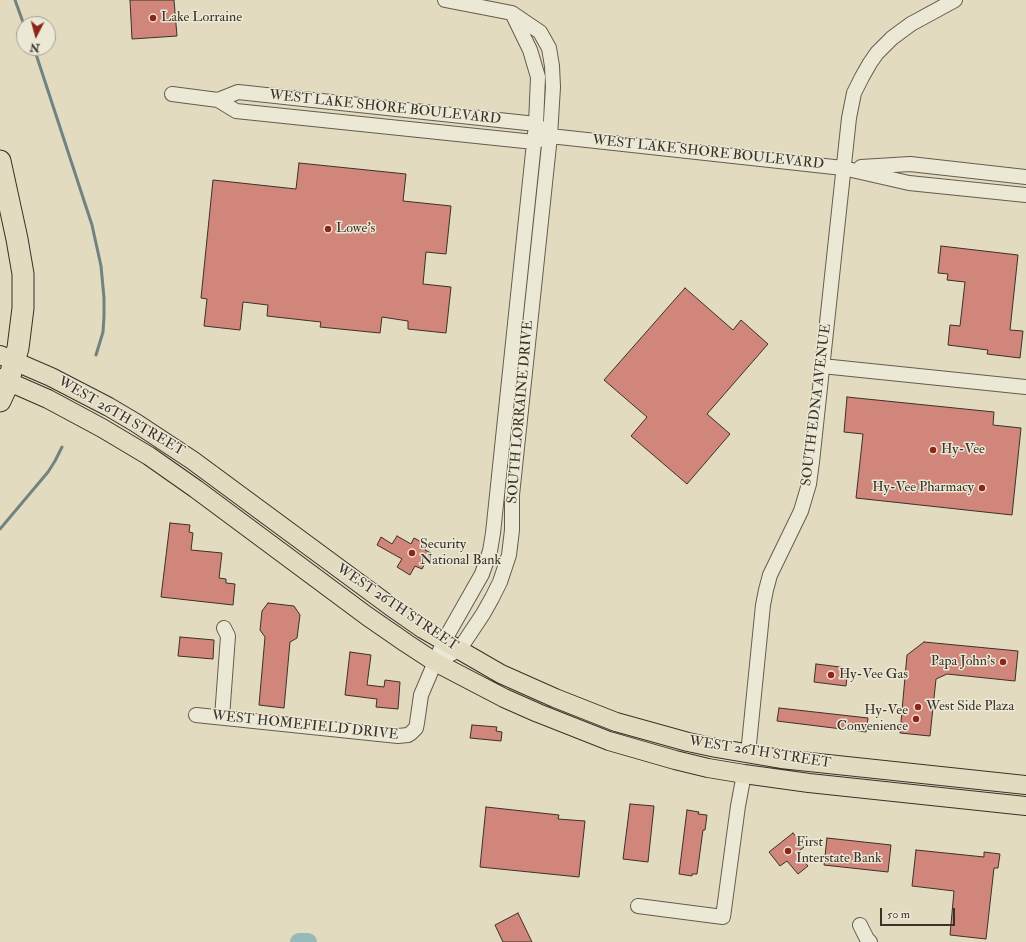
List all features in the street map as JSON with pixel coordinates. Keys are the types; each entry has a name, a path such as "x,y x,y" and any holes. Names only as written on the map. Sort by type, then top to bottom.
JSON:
{"highway":[{"path":"0,161 23,274 23,308 18,348 7,358 0,401"}],"main road":[{"name":"WEST 26TH STREET","path":"7,358 51,376 164,440 423,629 501,674 585,711 616,722 688,742 748,754 781,759 1026,785"},
{"name":"WEST 26TH STREET","path":"4,379 79,415 149,456 406,643 435,662 504,698 538,713 609,741 708,768 816,784 1026,806"},
{"path":"588,733 721,762 742,760 748,754"},
{"path":"744,774 758,766 855,776 911,773"}],"street":[{"path":"445,0 512,13"},
{"name":"SOUTH EDNA AVENUE","path":"748,754 766,590 770,575 798,518 805,498 812,462 843,168 849,118 854,93 870,63 877,53 892,38 901,30 955,0"},
{"name":"SOUTH LORRAINE DRIVE","path":"444,641 482,574 490,551 493,533 536,124 538,76 530,50 512,13"},
{"name":"SOUTH LORRAINE DRIVE","path":"435,662 459,650 483,614 500,582 509,555 512,530 512,495 550,136 553,86 549,48 540,32 512,13"},
{"name":"WEST LAKE SHORE BOULEVARD","path":"218,100 238,92 536,124"},
{"name":"WEST LAKE SHORE BOULEVARD","path":"172,94 218,100 236,111 534,142 550,136 843,168 909,183 1026,195"},
{"path":"536,124 550,136"},
{"name":"WEST LAKE SHORE BOULEVARD","path":"843,168 910,164 1026,176"},
{"path":"822,366 1026,387"},
{"path":"222,717 228,636 224,628"},
{"name":"WEST HOMEFIELD DRIVE","path":"196,715 398,736 408,735 416,728 421,695 444,641"},
{"path":"638,906 723,917 744,774"},
{"path":"860,925 870,942"}],"building":[{"name":"Lake Lorraine","path":"130,0 174,0 177,36 132,39"},
{"name":"Lowe's","path":"299,163 406,174 403,201 451,206 446,254 426,252 423,284 451,287 446,333 408,329 408,321 382,317 380,333 320,327 321,322 267,316 268,305 243,302 240,330 204,326 207,299 201,298 213,180 296,189"},
{"path":"941,246 1018,255 1010,330 1023,331 1020,358 987,354 988,350 948,345 950,325 960,326 965,282 947,280 948,274 938,273"},
{"path":"685,288 733,330 741,320 768,344 707,414 730,434 687,484 631,436 647,417 604,380"},
{"path":"847,397 994,412 993,425 1021,428 1012,515 856,498 863,434 844,432"},
{"path":"170,523 190,525 189,532 193,533 191,550 222,553 219,578 226,579 226,583 235,584 233,605 161,597"},
{"path":"397,536 411,544 414,538 427,545 425,550 431,553 422,569 415,566 410,575 397,567 402,559 377,545 381,537 392,544"},
{"path":"268,603 294,606 300,615 297,638 290,642 284,708 259,705 265,637 260,630 262,611"},
{"path":"180,637 214,640 213,659 178,656"},
{"name":"West Side Plaza","path":"924,642 1018,651 1015,681 947,674 936,679 930,736 900,733 907,655"},
{"path":"350,652 371,655 367,685 384,687 385,680 400,682 398,709 376,707 377,699 345,695"},
{"name":"Hy-Vee Gas","path":"816,664 848,668 846,686 814,682"},
{"path":"779,708 868,718 866,732 777,721"},
{"path":"472,725 497,727 496,731 502,732 501,741 470,738"},
{"path":"630,804 654,806 648,862 623,859"},
{"path":"486,807 559,815 558,819 585,821 579,877 480,867"},
{"path":"687,810 699,812 698,814 707,815 705,830 703,830 697,874 692,874 692,876 679,874"},
{"path":"793,833 804,847 797,853 808,866 798,874 787,861 780,866 769,852"},
{"path":"827,838 891,845 888,872 824,865"},
{"path":"916,850 984,857 984,852 1000,854 998,868 994,868 986,939 950,935 954,891 912,886"},
{"path":"518,913 532,942 503,942 495,925"}],"waterway":[{"path":"15,0 21,16"},
{"path":"37,56 92,225 101,266 104,316 103,332 96,355"},
{"path":"0,529 48,472 62,447"},
{"path":"299,942 308,942"}],"place":[{"name":"Lake Lorraine","path":"153,18"},
{"name":"Lowe's","path":"328,229"},
{"name":"Hy-Vee","path":"933,450"},
{"name":"Hy-Vee Pharmacy","path":"982,488"},
{"name":"Security National Bank","path":"412,553"},
{"name":"Papa John's","path":"1003,662"},
{"name":"Hy-Vee Gas","path":"831,675"},
{"name":"West Side Plaza","path":"918,707"},
{"name":"Hy-Vee Convenience","path":"916,719"},
{"name":"First Interstate Bank","path":"788,851"}]}
